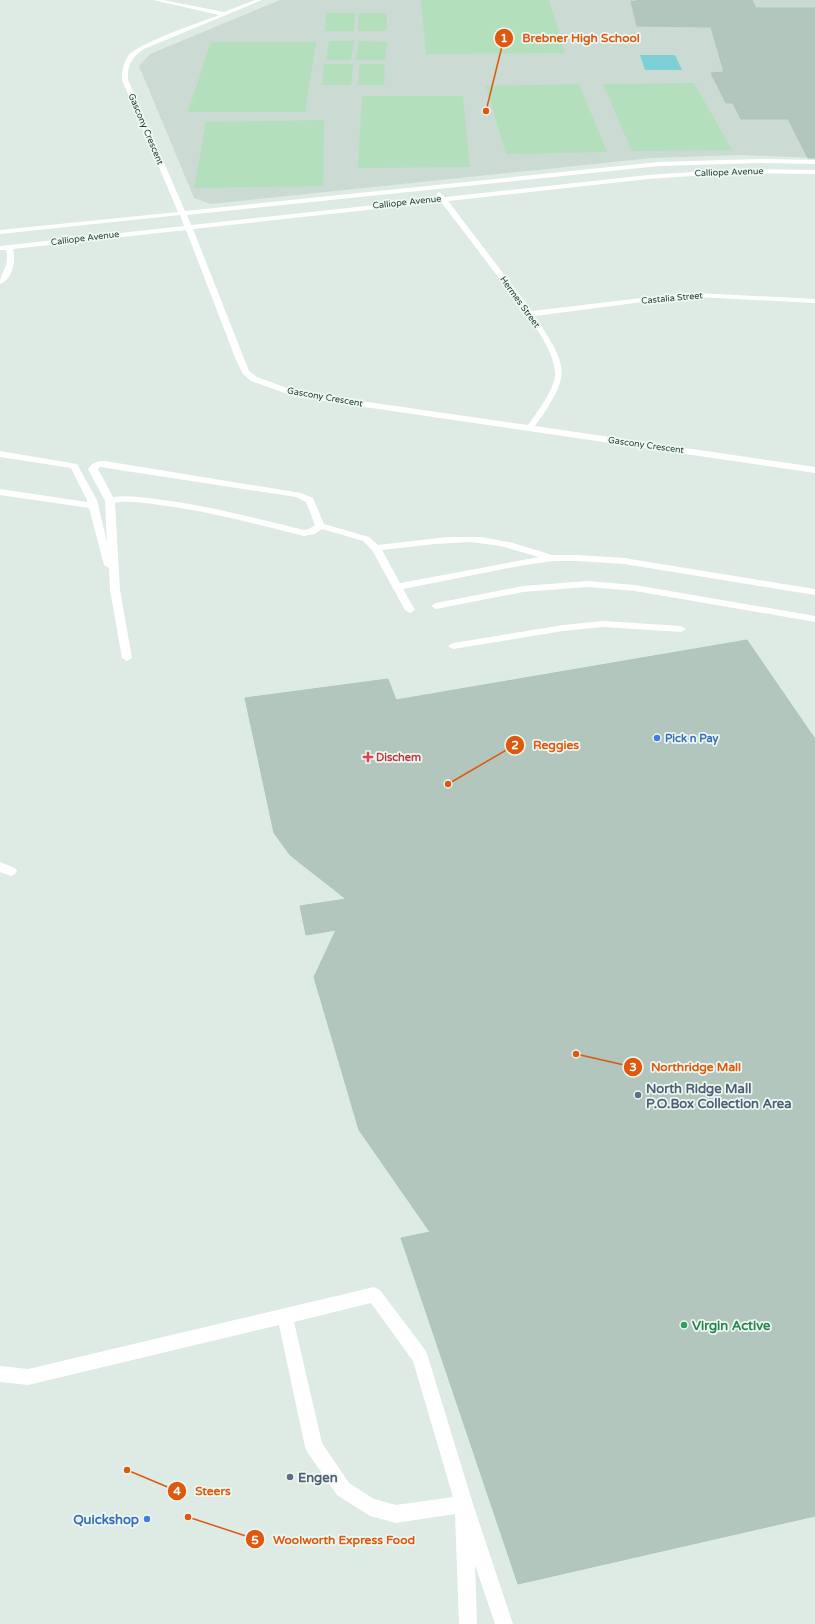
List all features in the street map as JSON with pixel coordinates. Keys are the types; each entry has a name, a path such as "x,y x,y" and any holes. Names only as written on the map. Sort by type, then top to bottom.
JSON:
{"street":[{"path":"156,0 224,14"},
{"name":"Gascony Crescent","path":"259,0 142,48 134,53 126,65 125,80 181,213 188,226 240,360 246,372 254,379 272,387 296,394 815,470"},
{"name":"Calliope Avenue","path":"0,232 659,164 760,161 815,162"},
{"name":"Calliope Avenue","path":"0,248 443,198 696,173 770,171 815,172"},
{"name":"Hermes Street","path":"433,187 443,198 530,314 551,347 557,360 559,376 548,402 530,428"},
{"path":"0,282 10,270 11,258 9,247"},
{"name":"Castalia Street","path":"530,314 658,298 697,295 815,301"},
{"path":"0,454 74,466 92,500 115,590 127,658"},
{"path":"115,590 110,501 93,469 97,464 106,464 298,495 310,500 320,526"},
{"path":"0,492 88,505 92,504"},
{"path":"110,501 142,500 204,509 304,533 312,532 320,526"},
{"path":"320,526 366,540 376,548 410,610"},
{"path":"376,548 471,539 507,545 553,558"},
{"path":"397,587 518,563 553,558 578,558 624,561 815,592"},
{"path":"436,606 523,589 587,584 635,588 815,619"},
{"path":"453,646 563,628 603,624 681,629"},
{"path":"0,1374 28,1377 374,1295 420,1357 464,1504 504,1624"},
{"path":"285,1316 314,1447 343,1489 370,1507 396,1514 464,1504"},
{"path":"464,1504 468,1624"}],"shaded area":[{"path":"280,0 815,0 815,158 741,155 652,158 211,204 194,198 139,66 150,54"}],"green space":[{"path":"421,0 549,0 565,53 426,54"},
{"path":"326,13 355,13 354,31 325,31"},
{"path":"359,13 387,13 387,31 358,31"},
{"path":"329,41 354,41 351,60 326,60"},
{"path":"359,41 387,42 385,60 356,60"},
{"path":"211,42 316,42 305,112 188,112"},
{"path":"324,64 353,64 351,85 322,85"},
{"path":"360,64 385,64 384,85 358,85"},
{"path":"694,83 732,150 632,151 603,84"},
{"path":"579,84 607,152 506,154 486,86"},
{"path":"362,96 463,96 470,167 358,168"},
{"path":"324,120 323,186 194,188 206,122"}],"water":[{"path":"640,55 675,55 682,70 645,70"}],"building":[{"path":"636,0 752,0 756,8 815,8 815,158 808,158 788,119 741,119 733,103 726,103 711,73 724,72 711,27 637,26 631,1 636,2"},
{"path":"747,640 815,739 815,1516 518,1584 401,1238 430,1232 359,1130 314,977 336,930 306,935 300,906 346,899 290,855 274,833 245,698 388,679 396,700"}],"place":[{"name":"Brebner High School","path":"486,111"},
{"name":"Pick n Pay","path":"657,738"},
{"name":"Dischem","path":"368,757"},
{"name":"Reggies","path":"448,784"},
{"name":"Northridge Mall","path":"576,1054"},
{"name":"North Ridge Mall P.O.Box Collection Area","path":"638,1095"},
{"name":"Virgin Active","path":"684,1325"},
{"name":"Steers","path":"127,1470"},
{"name":"Engen","path":"290,1477"},
{"name":"Woolworth Express Food","path":"188,1517"},
{"name":"Quickshop","path":"147,1519"}]}
